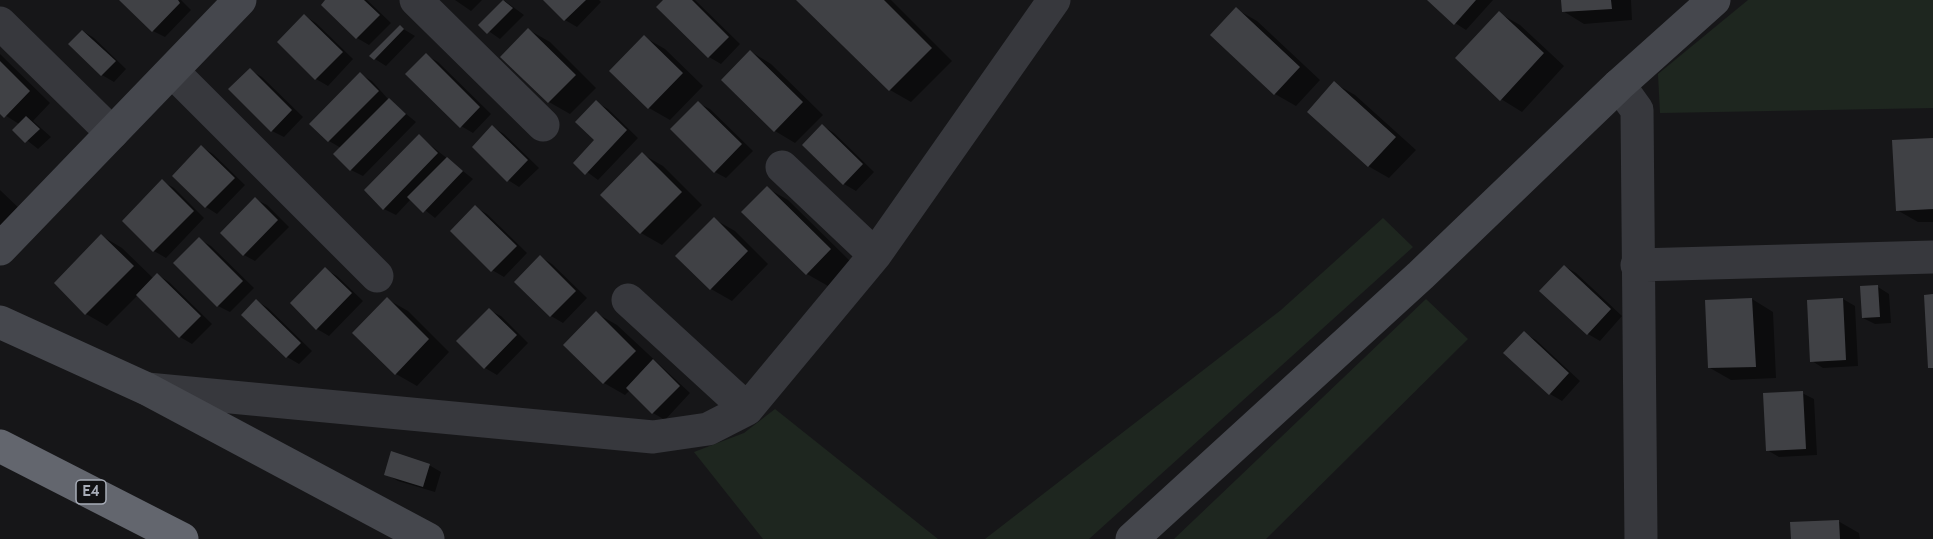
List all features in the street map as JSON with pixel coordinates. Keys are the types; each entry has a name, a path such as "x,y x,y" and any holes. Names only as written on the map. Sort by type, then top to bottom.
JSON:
{"highway":[{"name":"E4","path":"0,446 182,539"}],"street":[{"path":"416,0 543,125"},
{"path":"147,389 653,437 708,429 747,409 875,255 1054,0"},
{"path":"1132,539 1421,275 1619,85 1714,0"},
{"path":"0,249 172,71 229,4"},
{"path":"0,23 112,133"},
{"path":"172,71 377,276"},
{"path":"1619,85 1637,110 1641,539"},
{"path":"782,166 875,255"},
{"path":"1637,265 1933,257"},
{"path":"628,300 747,409"},
{"path":"0,322 147,389 428,539"}],"shaded area":[{"path":"1748,0 1933,0 1933,108 1660,113 1658,74"},
{"path":"1383,218 1413,247 1089,539 985,539 1281,310"},
{"path":"1426,299 1468,339 1266,539 1174,539"},
{"path":"775,409 938,539 763,539 694,452 744,433"}],"building":[{"path":"119,0 178,0 180,3 152,32"},
{"path":"325,0 364,0 380,15 356,39 321,5"},
{"path":"503,0 513,8 487,34 478,25"},
{"path":"543,0 586,0 564,21"},
{"path":"663,0 692,0 729,37 708,58 656,7"},
{"path":"796,0 884,0 932,48 889,91"},
{"path":"1427,0 1476,0 1454,25"},
{"path":"1561,0 1611,0 1612,9 1562,12"},
{"path":"1236,7 1300,67 1274,95 1210,35"},
{"path":"1499,11 1544,53 1500,101 1455,58"},
{"path":"304,14 343,52 315,80 277,42"},
{"path":"400,25 404,29 374,60 369,56"},
{"path":"528,28 576,75 548,103 500,57"},
{"path":"82,30 116,61 101,76 68,44"},
{"path":"644,35 683,73 648,109 609,71"},
{"path":"750,50 803,102 774,132 721,80"},
{"path":"426,53 480,107 460,128 405,74"},
{"path":"0,61 30,91 4,118 0,114"},
{"path":"250,68 292,110 271,132 228,89"},
{"path":"360,72 379,91 328,142 309,124"},
{"path":"1334,81 1396,137 1368,167 1307,112"},
{"path":"389,98 406,114 350,171 333,154"},
{"path":"596,100 627,130 585,175 573,163 594,140 575,122"},
{"path":"698,101 742,144 714,173 670,129"},
{"path":"26,116 40,129 25,143 12,130"},
{"path":"822,124 863,164 843,185 802,145"},
{"path":"492,125 528,160 507,182 472,147"},
{"path":"419,134 438,153 383,210 364,190"},
{"path":"1933,138 1933,209 1896,211 1892,140"},
{"path":"201,145 235,178 205,208 172,176"},
{"path":"642,152 682,192 640,234 600,195"},
{"path":"447,157 463,171 423,213 407,197"},
{"path":"162,179 194,211 153,252 122,221"},
{"path":"767,186 831,249 806,275 741,212"},
{"path":"255,197 278,220 243,256 220,233"},
{"path":"475,205 517,246 491,272 450,231"},
{"path":"714,217 748,251 710,290 675,256"},
{"path":"101,234 134,266 85,315 54,283"},
{"path":"199,237 243,281 217,307 173,263"},
{"path":"540,255 576,291 550,317 514,282"},
{"path":"1564,265 1611,309 1587,335 1539,291"},
{"path":"325,267 352,293 316,330 290,303"},
{"path":"157,273 201,316 179,338 136,295"},
{"path":"1878,285 1880,317 1862,318 1860,286"},
{"path":"1933,294 1933,368 1928,368 1924,295"},
{"path":"387,297 429,339 395,375 352,333"},
{"path":"1752,298 1756,367 1708,368 1705,300"},
{"path":"1843,298 1846,360 1810,362 1807,300"},
{"path":"256,299 301,343 286,358 241,315"},
{"path":"489,308 517,335 484,369 456,341"},
{"path":"596,311 636,351 603,384 563,345"},
{"path":"1524,331 1569,373 1549,395 1503,353"},
{"path":"653,359 680,386 652,414 626,388"},
{"path":"1803,391 1806,449 1766,451 1763,393"},
{"path":"391,451 430,464 423,487 384,475"},
{"path":"1839,520 1840,539 1791,539 1790,522"}]}
